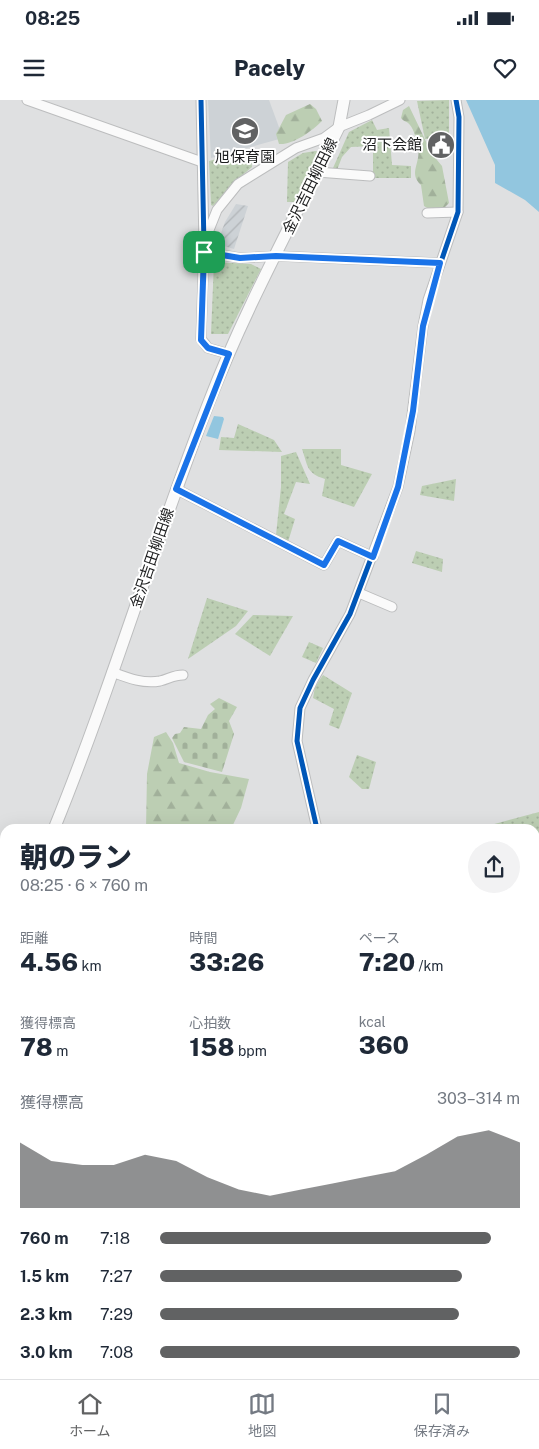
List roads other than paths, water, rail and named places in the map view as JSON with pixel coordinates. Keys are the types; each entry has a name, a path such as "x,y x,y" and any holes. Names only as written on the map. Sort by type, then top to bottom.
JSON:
{"main road":[{"name":"金沢吉田柳田線","path":"56,824 112,672 176,489 229,354 339,127 344,100"}],"street":[{"path":"27,100 202,162"},
{"path":"201,100 204,248 201,340 208,348 229,354"},
{"path":"204,248 217,210 238,184 268,163 296,148 324,138 339,127 369,116 400,100"},
{"path":"316,824 297,741 300,708 313,680 350,614 398,487 413,411 423,326 440,263 458,212 459,117 456,100"},
{"path":"317,172 370,176"},
{"path":"427,213 458,212"},
{"path":"204,248 240,258 276,256 440,263"},
{"path":"176,489 324,565 338,541 373,557"},
{"path":"359,593 392,607"},
{"path":"112,672 131,679 147,682 166,679 171,675 183,675"}],"water":[{"path":"466,100 539,100 539,212 525,200 495,183 495,165"},
{"path":"214,416 223,417 224,419 218,439 206,436"}],"place":[{"name":"旭保育園","path":"245,131"},
{"name":"沼下会館","path":"441,145"}]}
